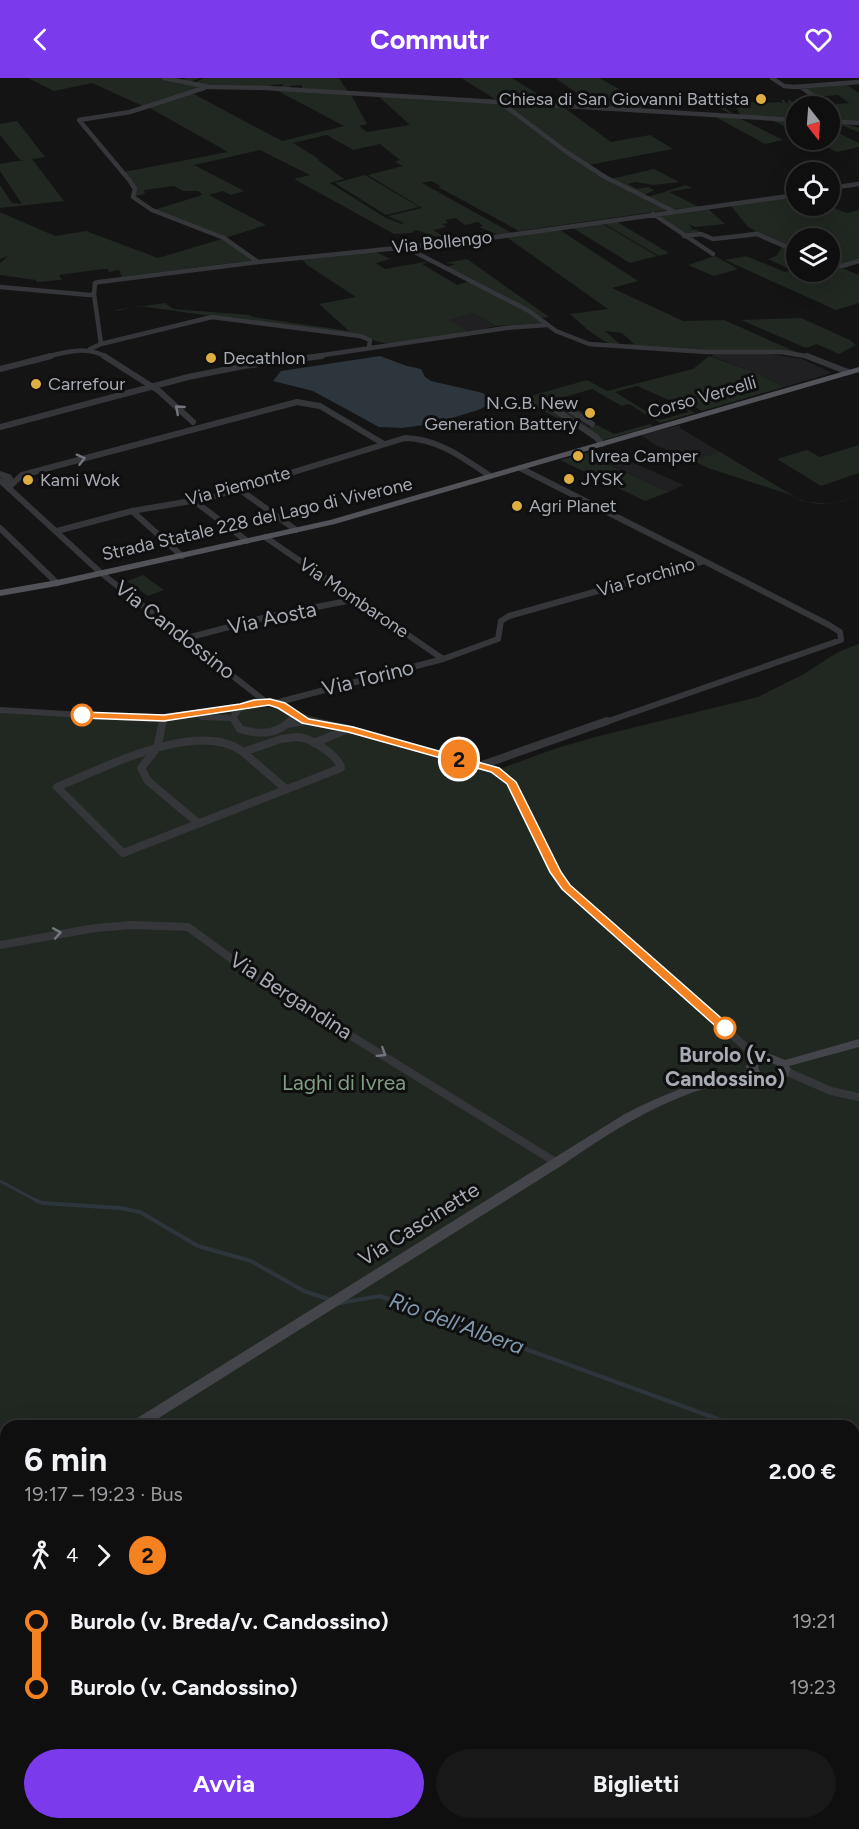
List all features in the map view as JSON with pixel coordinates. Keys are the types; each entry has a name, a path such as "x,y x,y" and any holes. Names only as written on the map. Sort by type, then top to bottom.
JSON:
{"main road":[{"name":"Corso Vercelli","path":"555,458 859,369"},
{"name":"Strada Statale 228 del Lago di Viverone","path":"0,592 57,583 296,530 555,458"}],"street":[{"path":"164,78 208,87 278,88 786,119"},
{"path":"772,78 784,86 801,87 859,82"},
{"path":"208,87 130,112 79,120 130,181 135,189 133,197 152,210 224,238 258,262"},
{"path":"801,87 813,96"},
{"path":"500,102 568,153 605,177 672,211"},
{"path":"840,122 859,123"},
{"path":"840,187 859,184"},
{"name":"Via Bollengo","path":"95,293 95,283 99,282 258,262 406,247 786,197"},
{"path":"653,214 712,254"},
{"path":"684,236 701,234 713,239 757,234 786,247"},
{"path":"406,247 501,296 569,338 589,344 694,352 782,352 807,356 859,375"},
{"path":"840,266 859,261"},
{"path":"0,287 75,295 95,293 101,344"},
{"path":"0,369 216,317 360,336 370,340 369,347"},
{"path":"0,427 151,386 232,368 353,352 369,347 441,339 502,327 546,325"},
{"path":"90,349 151,386 193,422 218,423"},
{"path":"128,394 148,392 165,397"},
{"path":"592,424 554,400 545,403 596,437 602,444"},
{"path":"4,480 284,405 306,402 320,406 384,444"},
{"path":"185,431 194,426 193,422"},
{"name":"Via Piemonte","path":"57,531 132,511 239,489 384,444 422,437 435,442 490,476"},
{"name":"Via Forchino","path":"520,468 704,561"},
{"name":"Via Candossino","path":"4,480 101,573 266,702"},
{"path":"239,489 296,530"},
{"path":"193,500 247,541"},
{"path":"132,511 182,556"},
{"path":"0,528 57,583"},
{"name":"Via Mombarone","path":"265,537 443,659"},
{"path":"482,765 842,640 840,632 829,625 704,561"},
{"name":"Via Forchino","path":"443,659 498,639 498,627 501,621 509,616 704,561"},
{"name":"Via Aosta","path":"187,638 271,616 357,599"},
{"name":"Via Torino","path":"275,704 443,659"},
{"name":"Via Candossino","path":"242,707 250,697 248,688"},
{"name":"Via Torino","path":"286,709 292,698"},
{"path":"0,710 164,718 266,702 286,709 306,721"},
{"path":"233,718 242,707"},
{"path":"286,709 291,717 288,724"},
{"path":"177,716 233,718"},
{"path":"164,718 156,748 141,768 148,781 198,823"},
{"path":"233,718 240,729 257,733 275,731 288,724 306,721 349,729 495,770 511,782 555,872 566,887 756,1067 772,1079 780,1077 784,1068 859,1043"},
{"path":"314,743 349,729"},
{"path":"241,752 296,737 306,738 338,760 341,768 123,853 57,788 156,748 194,741 230,743 285,789"},
{"name":"Via Bergandina","path":"0,945 95,928 164,924 188,927 262,981 557,1163"},
{"path":"756,1067 774,1059 784,1068 831,1091 859,1098"},
{"name":"Via Cascinette","path":"146,1420 557,1163 609,1127 681,1090 733,1076 756,1067"}],"shaded area":[{"path":"474,313 496,326 469,332 448,320"},
{"path":"714,354 770,354 802,359 832,373 784,387 754,372 711,356"},
{"path":"380,356 421,369 425,377 431,381 483,393 493,403 432,424 402,428 379,427 313,391 273,381 281,371"},
{"path":"680,425 680,428 725,455 703,465 657,446 641,435"},
{"path":"606,451 684,485 669,492 591,456"}],"green space":[{"path":"28,78 160,78 205,87 145,107 92,83 54,91"},
{"path":"166,78 179,78 176,80 181,81 186,78 200,78 190,82 193,83 204,78 339,78 348,92 302,88 302,85 290,86 290,89 274,88 283,86 283,84 271,85 271,87 192,84"},
{"path":"461,78 512,78 554,104 498,101"},
{"path":"555,78 599,78 616,87 646,109 597,107"},
{"path":"680,82 716,104 719,103 737,117 783,140 765,144 712,115 730,114"},
{"path":"847,85 859,93 859,122 845,123 859,128 859,132 840,125 840,104 849,103 838,95 814,96 805,88"},
{"path":"272,88 350,93 367,124 359,126 367,132 410,125 377,95 498,102 564,152 668,210 519,231 431,181 422,183 512,233 499,235 479,227 483,226 478,222 465,225 456,218 445,220 448,223 442,224 446,227 433,230 445,237 440,238 416,230 411,233 394,234 294,179 310,175 260,150 194,165 244,191 231,195 223,191 209,195 266,225 225,238 154,210 202,194 198,191 183,191 174,186 144,190 145,194 134,196 137,190 124,172 228,152 148,107 192,93 282,141 344,126","holes":["327,135 353,150 380,144 400,160 395,162 403,166 368,175 422,208 388,216 404,223 402,224 386,218 330,183 344,179 319,159 293,143"]},
{"path":"735,96 758,104 779,102 783,104 781,100 784,100 786,127 769,119 741,115 735,106 722,99"},
{"path":"503,103 562,106 611,142 650,135 673,149 588,165"},
{"path":"17,121 45,157 32,159 64,201 0,208 0,185 12,203 22,204 0,171 0,164 24,160 20,160 0,135 0,124"},
{"path":"840,134 859,143 859,147 837,152 833,150 840,150"},
{"path":"654,169 679,182 653,185 635,182 628,184 637,189 648,187 654,190 644,195 611,179"},
{"path":"365,175 419,207 386,215 335,183"},
{"path":"686,185 692,188 669,192 701,208 674,209 648,197"},
{"path":"786,198 786,216 840,216 840,210 847,213 859,210 859,260 840,265 840,228 786,228 786,247 747,233 756,231 748,227 731,206"},
{"path":"707,208 725,224 695,227 688,224 693,229 686,231 696,229 700,232 685,234 657,216"},
{"path":"0,212 55,236 86,231 158,258 222,239 254,260 122,277 119,270 109,272 108,269 103,269 59,275 62,280 37,282 0,275 0,263 8,256 0,259"},
{"path":"614,220 669,253 659,256 605,224"},
{"path":"603,224 657,256 630,263 571,227"},
{"path":"557,228 638,281 612,288 683,321 724,320 796,352 705,351 627,345 634,344 622,333 605,331 623,347 609,343 595,335 570,314 608,309 505,236"},
{"path":"783,246 786,248 786,268 768,259 776,256"},
{"path":"372,250 390,259 376,263 385,269 430,261 422,264 457,285 471,281 524,309 542,323 496,326 474,313 449,320 469,332 417,341 389,343 378,342 370,338 142,306 165,303 173,309 250,315 349,331 319,304 356,297 307,265 301,258"},
{"path":"715,256 738,269 714,276 688,265"},
{"path":"746,256 785,272 786,282 840,282 840,267 859,275 859,303 836,310 725,260"},
{"path":"467,259 549,317 540,318 502,295 447,267 456,264 445,263"},
{"path":"801,318 850,340 856,345 839,354 817,344 806,348 741,320"},
{"path":"709,356 754,372 784,387 702,411 692,405 678,404 637,386 615,392 660,420 689,412 682,407 684,406 695,413 660,423 629,404 622,406 592,389 561,398 589,417 579,420 589,427 597,425 614,434 650,424 653,426 597,442 580,430 520,399 587,380 607,391 693,369"},
{"path":"859,445 859,473 821,486 777,459 807,450 820,457"},
{"path":"591,452 598,454 592,457 669,492 645,501 560,460"},
{"path":"720,452 797,498 708,468 692,460 704,459 704,457"},
{"path":"143,575 164,590 148,596 127,581"},
{"name":"Laghi di Ivrea","path":"859,644 859,1420 0,1420 0,710 134,717 226,706 282,708 502,768 595,737 758,697 804,674 838,652"}],"waterway":[{"name":"Rio dell'Albera","path":"0,1181 36,1201"},
{"name":"Rio dell'Albera","path":"36,1201 140,1212 198,1246 251,1261 304,1291 331,1300"},
{"name":"Rio dell'Albera","path":"340,1303 380,1296 721,1420"}],"bus line":[{"name":"2","path":"82,715 164,718 270,702 281,705 306,721 349,729 495,770 511,782 555,872 566,887 725,1028"}],"place":[{"name":"Chiesa di San Giovanni Battista","path":"761,99"},
{"name":"Decathlon","path":"211,358"},
{"name":"Carrefour","path":"36,384"},
{"name":"N.G.B. New Generation Battery","path":"590,413"},
{"name":"Ivrea Camper","path":"578,456"},
{"name":"JYSK","path":"569,479"},
{"name":"Kami Wok","path":"28,480"},
{"name":"Agri Planet","path":"517,506"},
{"name":"Burolo (v. Candossino)","path":"725,1028"}]}
